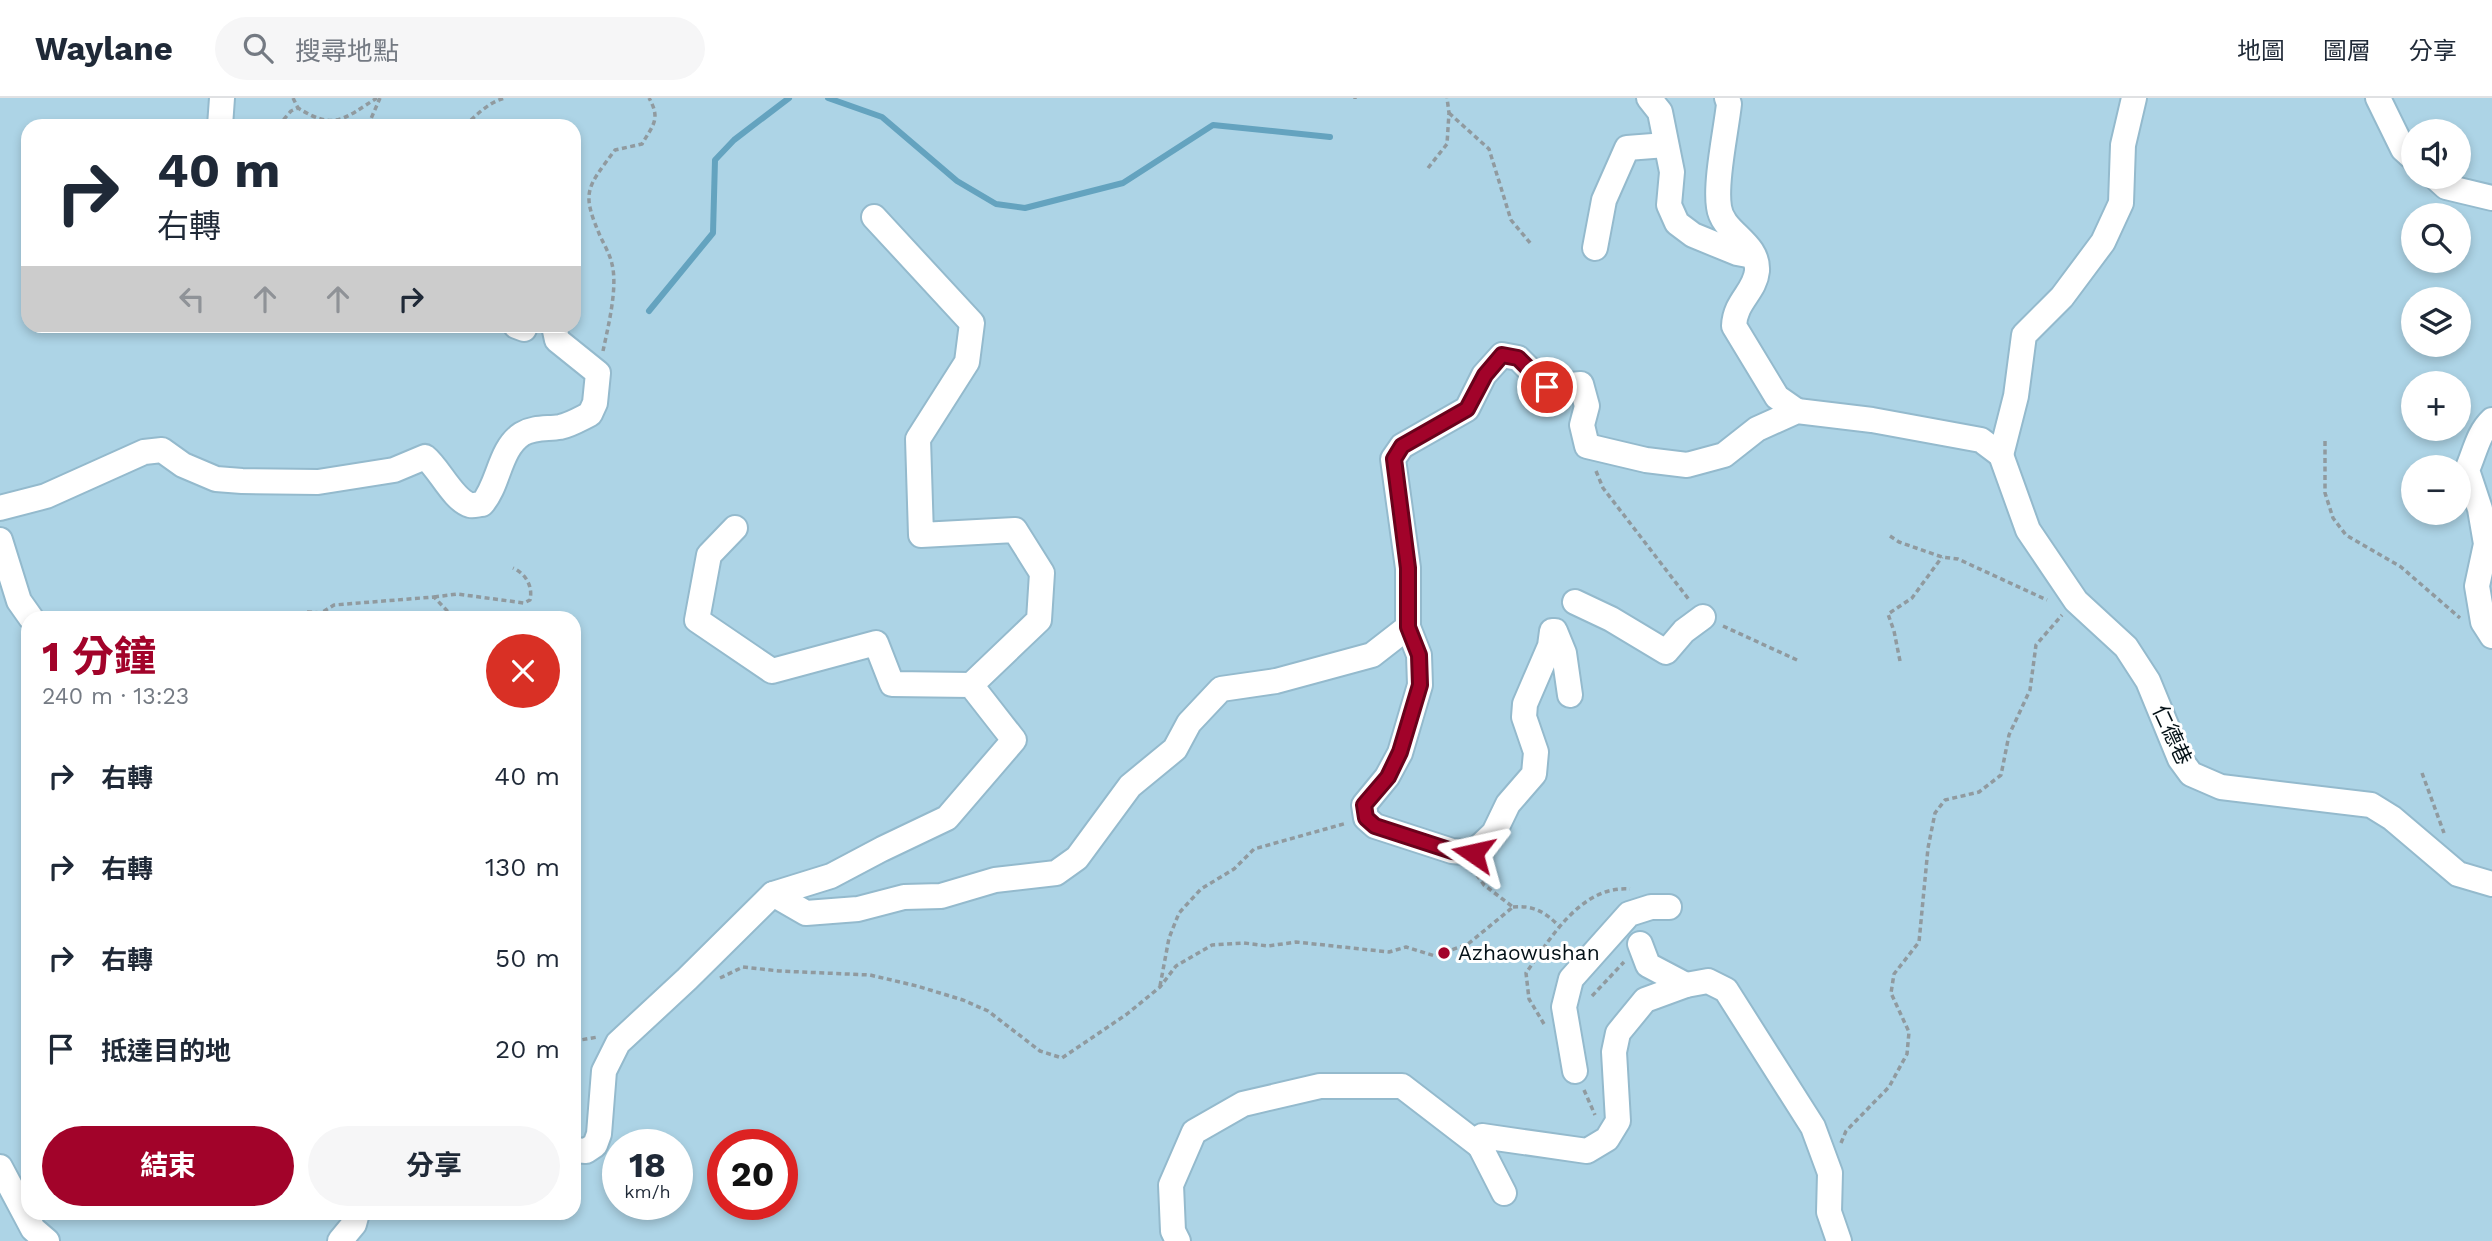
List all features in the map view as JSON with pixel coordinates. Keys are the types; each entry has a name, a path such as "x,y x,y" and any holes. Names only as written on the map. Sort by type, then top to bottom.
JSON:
{"street":[{"path":"220,119 222,98"},
{"path":"1649,98 1660,112 1672,172 1669,205 1677,223 1693,234 1737,253 1753,256"},
{"path":"1727,98 1729,104 1719,209 1727,225 1749,246 1757,271 1749,290 1734,312 1734,326 1777,397 1797,411 1871,420 1981,440 2001,455 2016,396 2024,335 2062,297 2103,242 2121,203 2123,145 2134,98"},
{"path":"2378,98 2401,145"},
{"path":"1595,248 1604,200 1627,148 1666,145"},
{"path":"2454,189 2492,198"},
{"path":"735,528 709,555 698,620 772,671 876,643 892,684 971,685 1039,620 1042,572 1016,530 921,535 918,439 967,362 972,323 874,216"},
{"path":"0,508 46,496 144,452 162,450 183,465 216,479 242,481 318,482 394,470 425,457 457,496 470,505 482,504 490,495 507,452 520,435 533,429 563,426 590,414 595,403 598,373 557,341 555,333"},
{"path":"1570,695 1563,653 1555,631 1552,631 1550,646 1525,704 1524,717 1536,752 1534,774 1508,804 1494,833 1473,853 1452,851 1375,826 1366,818 1364,805 1388,777 1400,752 1420,685 1419,655 1408,627 1408,568 1394,459 1402,446 1467,409 1485,375 1502,355 1518,358 1547,387 1581,384 1587,406 1582,425 1587,446 1646,460 1687,465 1724,455 1757,429 1797,411"},
{"path":"2488,629 2477,586 2486,544 2480,509 2467,470 2482,429 2492,420"},
{"name":"仁德巷","path":"2001,455 2028,530 2076,601 2126,647 2148,681 2180,759 2191,774 2221,788 2371,805 2392,818 2458,874 2492,884"},
{"path":"0,540 19,601 26,611"},
{"path":"1575,602 1611,619 1666,652 1684,631 1703,617"},
{"path":"772,894 806,913 858,909 904,897 941,896 995,880 1056,873 1077,858 1130,786 1175,749 1189,723 1221,689 1276,681 1372,655 1408,627"},
{"path":"581,1151 586,1151 595,1145 599,1134 604,1070 618,1043 772,894 831,876 947,818 1014,740 971,685"},
{"path":"1575,1071 1564,1007 1571,979 1629,914 1651,907 1669,906"},
{"path":"1640,944 1647,965 1686,985"},
{"path":"1480,1146 1482,1136 1587,1151 1607,1139 1618,1121 1614,1052 1618,1033 1645,1000 1686,985 1708,981 1726,989 1813,1127 1830,1173 1829,1212 1839,1241"},
{"path":"1178,1241 1173,1231 1171,1185 1194,1132 1243,1104 1320,1086 1402,1086 1480,1146 1504,1193"},
{"path":"0,1167 21,1206"},
{"path":"29,1220 47,1241"},
{"path":"340,1241 355,1220"}],"path":[{"path":"293,98 298,108 319,119"},
{"path":"340,119 379,98"},
{"path":"371,119 379,98"},
{"path":"472,119 498,99 505,98"},
{"path":"598,373 612,307 613,265 587,198 591,183 615,150 642,144 656,119 656,111 649,98"},
{"path":"1428,168 1447,144 1447,98"},
{"path":"284,119 298,108"},
{"path":"1449,113 1489,149 1511,220 1531,244"},
{"path":"2325,441 2325,493 2333,518 2346,535 2401,567 2470,626 2488,629"},
{"path":"1587,446 1603,488 1703,617 1797,660"},
{"path":"1890,536 1899,542 1942,557 1958,559 2055,604 2076,601"},
{"path":"1900,661 1888,614 1912,598 1942,557"},
{"path":"324,611 334,605 457,594 524,603 530,600 532,592 526,578 513,568"},
{"path":"434,597 447,611"},
{"path":"1830,1173 1846,1131 1889,1087 1908,1054 1909,1032 1891,993 1894,974 1919,942 1928,848 1935,813 1945,800 1979,792 2001,775 2009,735 2031,690 2036,645 2076,601"},
{"path":"2422,773 2445,835"},
{"path":"1160,987 1169,938 1179,913 1201,889 1234,869 1254,849 1366,818"},
{"path":"1473,853 1471,868 1484,885 1513,907"},
{"path":"687,979 719,979 743,967 870,975 917,986 989,1011 1040,1051 1062,1058 1127,1014 1160,987 1176,965 1212,944 1244,943 1268,946 1296,942 1389,953 1406,947 1435,956 1468,944 1513,907 1526,906 1545,912 1559,926"}],"shaded area":[{"path":"0,98 2492,98 2492,1241 0,1241"}],"waterway":[{"path":"649,311 713,233 715,160 734,140 789,98"},
{"path":"828,98 882,117 957,181 996,204 1025,208 1123,183 1213,125 1330,137"}],"place":[{"name":"Azhaowushan","path":"1444,953"}],"route":[{"path":"1473,853 1452,851 1375,826 1366,818 1364,805 1388,777 1400,752 1420,685 1419,655 1408,627 1408,568 1394,459 1402,446 1467,409 1485,375 1502,355 1518,358 1547,387"}]}
